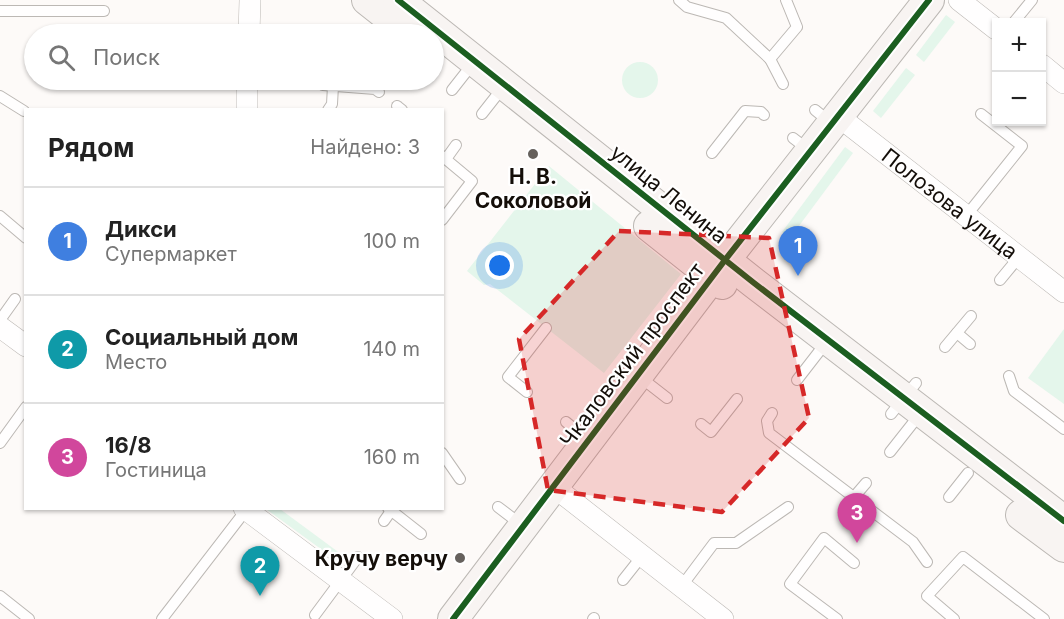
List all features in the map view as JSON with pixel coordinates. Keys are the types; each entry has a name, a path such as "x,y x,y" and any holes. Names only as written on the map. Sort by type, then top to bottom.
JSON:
{"street":[{"path":"249,24 250,0"},
{"path":"367,0 397,24"},
{"name":"Чкаловский проспект","path":"453,619 719,268 802,145 929,0"},
{"path":"959,0 992,26"},
{"name":"улица Ленина","path":"404,2 422,24"},
{"name":"улица Ленина","path":"444,52 463,76"},
{"name":"улица Ленина","path":"444,61 822,348 908,407 1056,528"},
{"path":"1046,69 1064,83"},
{"path":"247,90 247,108"},
{"name":"Полозова улица","path":"828,117 966,216 1064,292"},
{"path":"2,330 24,345"},
{"name":"улица Ленина","path":"908,407 968,474 1056,528"},
{"path":"553,486 723,619"},
{"path":"246,510 392,619"}],"lane":[{"path":"679,0 687,7 726,18 770,59 783,84"},
{"path":"770,59 797,27 786,0"},
{"path":"1017,18 1032,0"},
{"path":"0,12 104,11"},
{"path":"329,90 332,104 329,108"},
{"path":"0,96 24,111"},
{"path":"712,153 745,111 761,112 764,115"},
{"path":"966,216 1022,146 981,114"},
{"path":"444,217 472,181 445,162 456,145"},
{"path":"0,216 24,236"},
{"path":"1000,280 1019,257"},
{"path":"2,330 15,299"},
{"path":"945,347 971,316"},
{"path":"527,392 508,377 546,328"},
{"path":"957,333 970,344"},
{"path":"797,380 822,348"},
{"path":"638,375 667,398"},
{"path":"1009,376 1014,391 1064,429"},
{"path":"701,424 711,432 737,399"},
{"path":"891,452 908,407"},
{"path":"0,443 24,410"},
{"path":"772,414 767,421 769,432 914,542 927,562"},
{"path":"566,422 588,440"},
{"path":"444,456 460,479"},
{"path":"949,497 968,474"},
{"path":"854,497 866,483"},
{"path":"498,507 523,526"},
{"path":"681,587 714,543 736,543 788,507"},
{"path":"162,619 244,510"},
{"path":"384,521 390,510 421,534"},
{"path":"914,542 921,532"},
{"path":"837,619 790,584 825,538 854,563"},
{"path":"623,580 642,556"},
{"path":"315,615 358,557"},
{"path":"954,619 927,596 963,557 1044,619"},
{"path":"0,596 29,619"}],"highlighted area":[{"path":"619,231 769,238 809,418 722,512 548,490 519,339"}],"green space":[{"path":"946,15 955,22 924,62 916,55"},
{"path":"640,62 653,67 658,80 653,93 640,98 627,93 622,80 627,67"},
{"path":"906,68 915,75 881,118 873,111"},
{"path":"845,147 853,153 790,238 782,232"},
{"path":"549,166 681,274 604,373 490,284 484,285 467,271"},
{"path":"1064,329 1064,404 1028,378"},
{"path":"267,510 281,510 345,557 340,563"}],"cycle path":[{"path":"398,0 428,24"},
{"path":"453,619 725,260 929,0"},
{"path":"444,37 754,283 1064,521"}],"place":[{"name":"Н. В. Соколовой","path":"533,154"},
{"name":"Дикси","path":"798,276"},
{"name":"16/8","path":"857,543"},
{"name":"Кручу верчу","path":"460,558"},
{"name":"Социальный дом","path":"260,596"}]}
